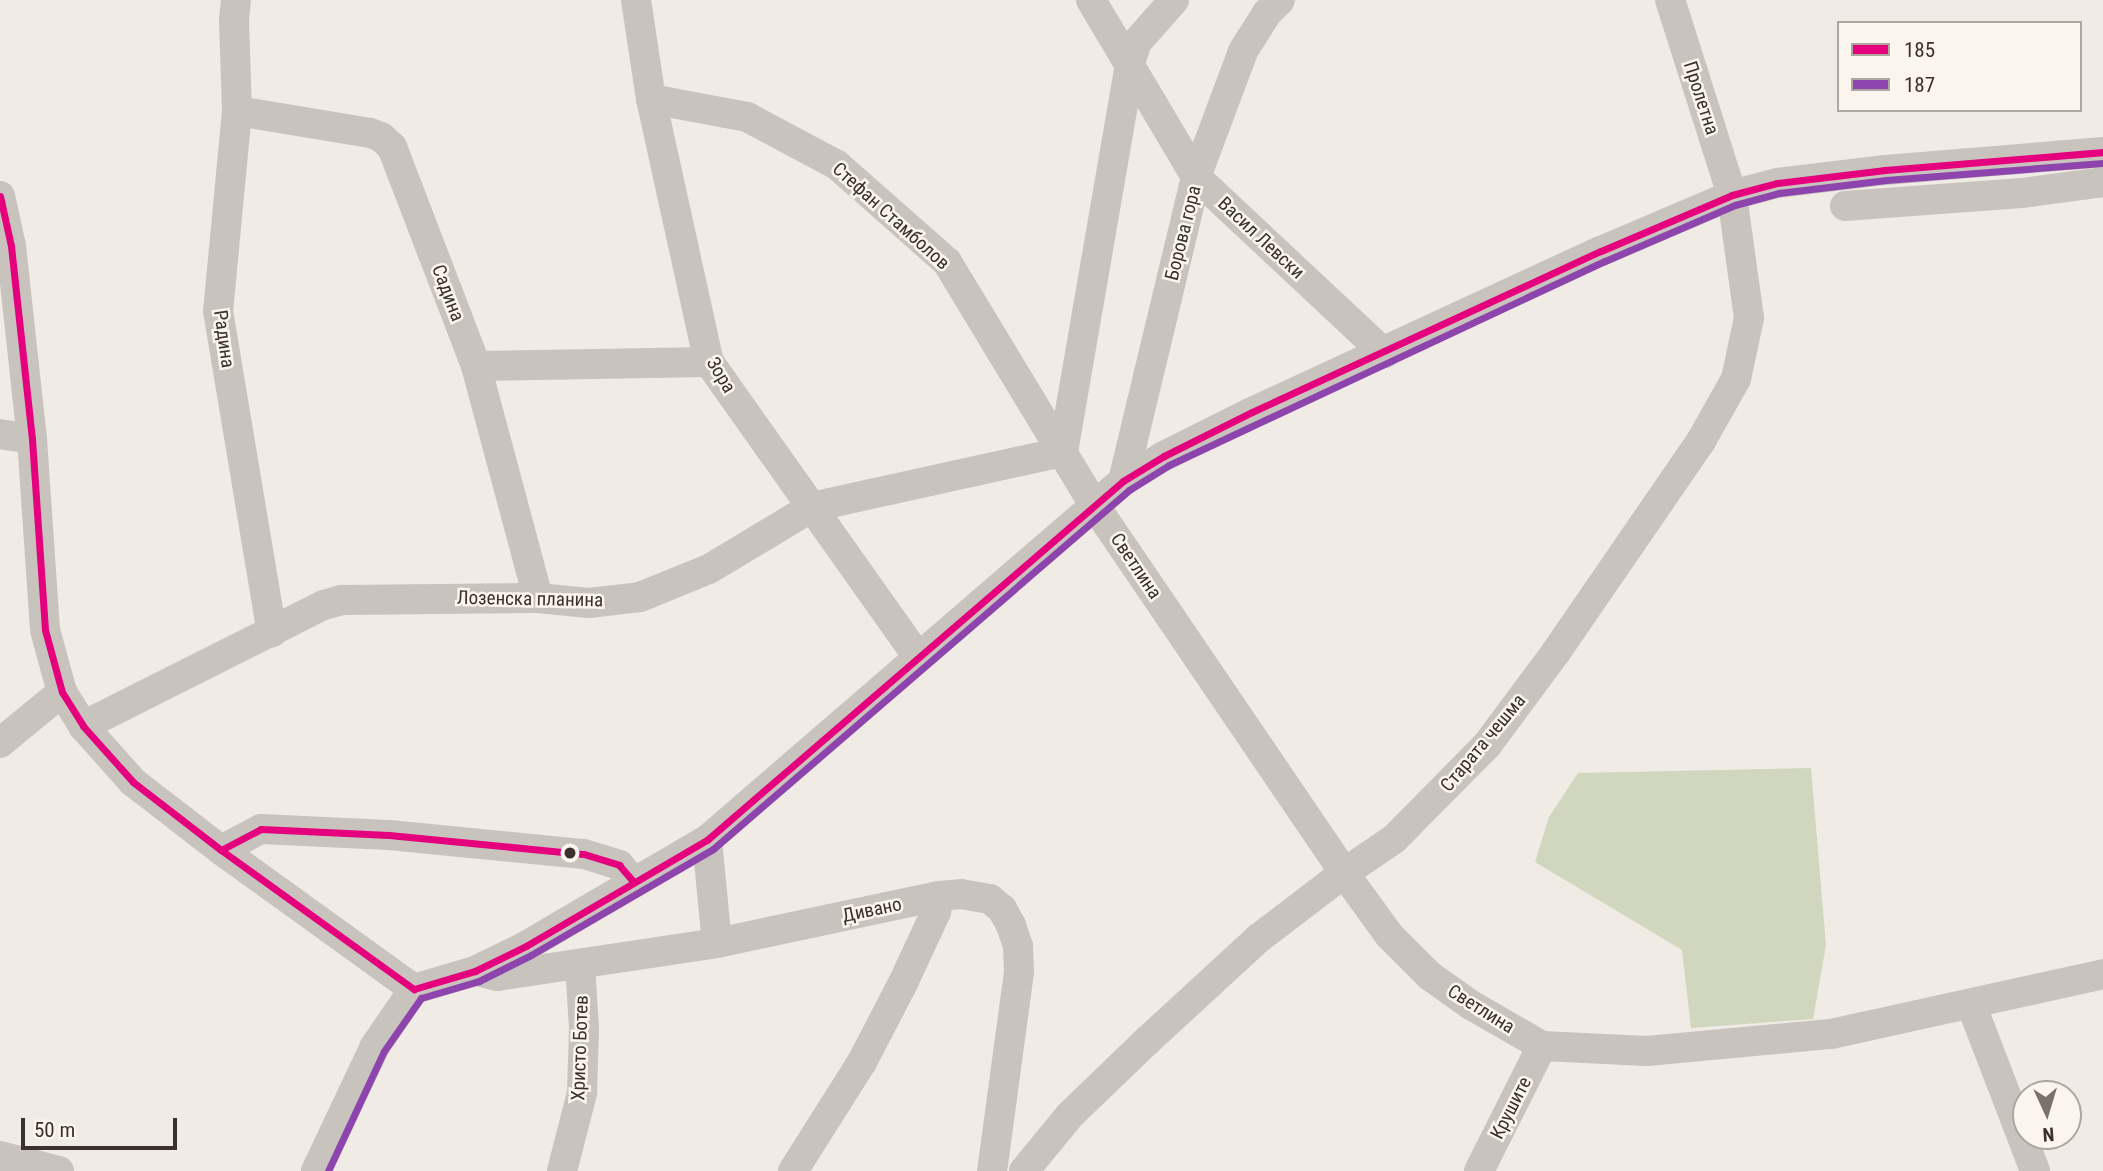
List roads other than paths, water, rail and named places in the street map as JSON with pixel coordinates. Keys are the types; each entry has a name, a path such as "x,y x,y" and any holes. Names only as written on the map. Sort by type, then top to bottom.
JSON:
{"street":[{"name":"Зора","path":"636,0 651,99 709,362 918,657"},
{"name":"Васил Левски","path":"1091,0 1196,177 1384,354"},
{"path":"1063,452 1130,63 1137,42 1174,0"},
{"name":"Борова гора","path":"1123,481 1196,177 1243,51 1267,13 1280,0"},
{"name":"Пролетна","path":"1670,0 1732,195"},
{"name":"Радина","path":"230,7 237,111 218,311 272,633"},
{"name":"Стефан Стамболов","path":"651,99 747,117 847,173 947,262 1095,506"},
{"name":"Садина","path":"237,111 370,133 381,137 392,147 476,366 538,598"},
{"path":"316,1171 375,1046 414,989 475,971 526,946 707,839 1123,481 1164,456 1252,412 1384,354 1601,251 1732,195 1777,183 1885,170 2103,152"},
{"path":"1845,206 2022,192 2103,182"},
{"name":"Старата чешма","path":"1024,1171 1070,1115 1259,939 1344,873 1394,839 1487,745 1556,652 1701,441 1736,379 1749,318 1732,195"},
{"path":"0,196 11,246 32,439 45,630 62,692 83,726 133,782 221,850 414,989"},
{"path":"476,366 709,362"},
{"path":"0,434 32,439"},
{"name":"Лозенска планина","path":"83,726 324,605 342,600 538,598 589,603 640,597 709,569 812,507 1063,452"},
{"name":"Светлина","path":"1095,506 1389,935 1430,976 1471,1005 1542,1046 1585,1051 1647,1051 1831,1034 2103,974"},
{"path":"0,743 62,692"},
{"path":"221,850 261,829 389,835 584,854 619,866 633,881"},
{"path":"707,839 717,943"},
{"name":"Дивано","path":"475,971 497,976 717,943 939,895 961,894 990,899 1002,909 1018,946 1019,972 992,1171"},
{"path":"793,1171 862,1062 903,984 936,912 939,895"},
{"name":"Христо Ботев","path":"562,1171 582,1093 584,1028 580,965"},
{"path":"1971,1004 2035,1171"},
{"name":"Крушите","path":"1479,1171 1542,1046"},
{"path":"0,1156 59,1171"}]}
